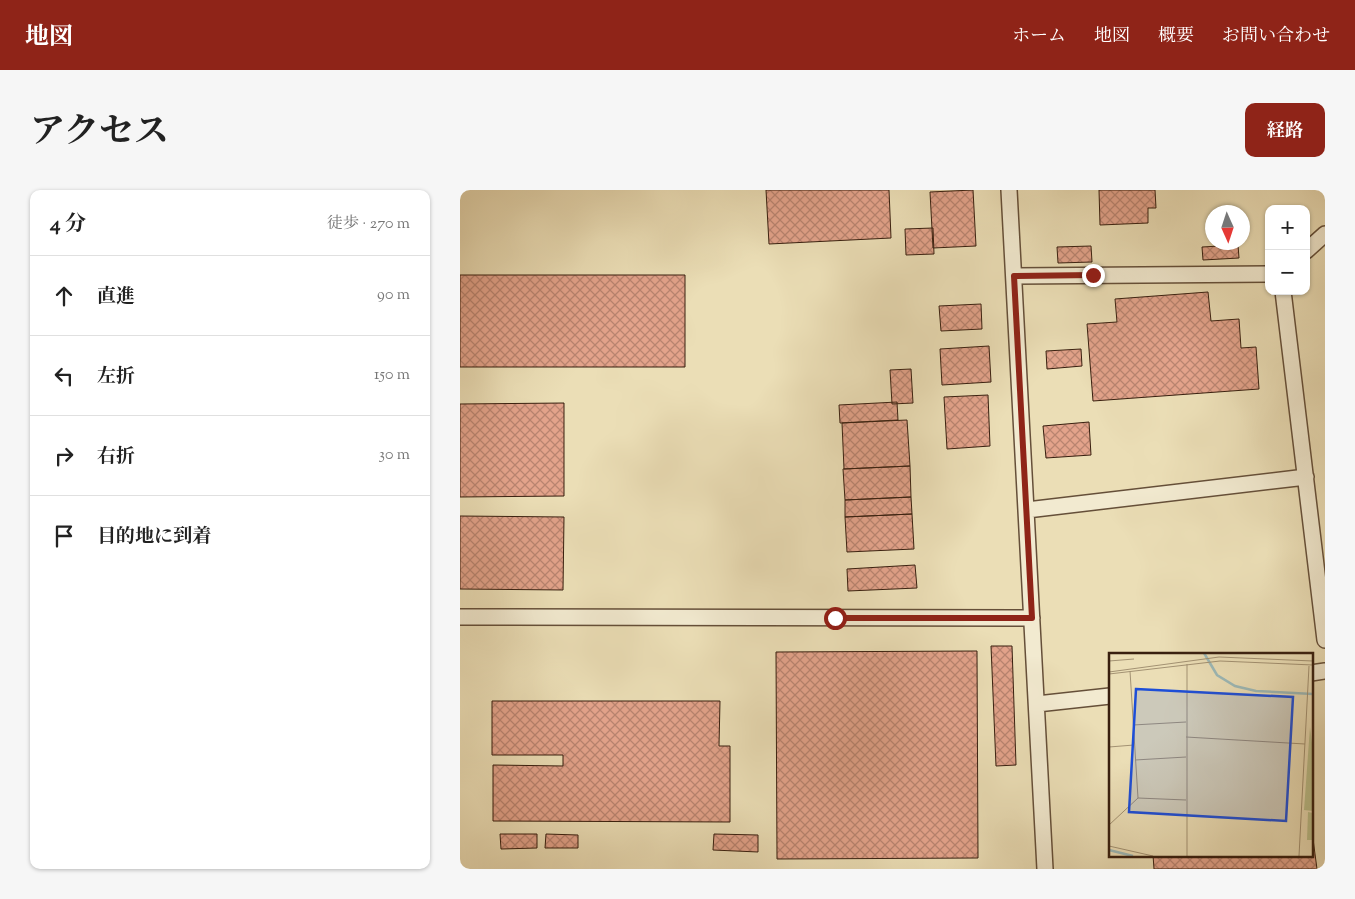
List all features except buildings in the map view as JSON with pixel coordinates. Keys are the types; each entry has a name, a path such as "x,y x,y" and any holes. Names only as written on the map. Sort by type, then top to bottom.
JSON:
{"street":[{"path":"1009,190 1045,869"},
{"path":"1307,250 1325,234"},
{"path":"1014,276 1265,274"},
{"path":"1283,295 1306,477 1320,560 1325,640"},
{"path":"1027,510 1306,477"},
{"path":"460,617 1032,618"},
{"path":"1312,672 1325,671"},
{"path":"1037,704 1109,696"}],"route":[{"path":"835,618 1032,618 1014,276 1093,275"}]}
